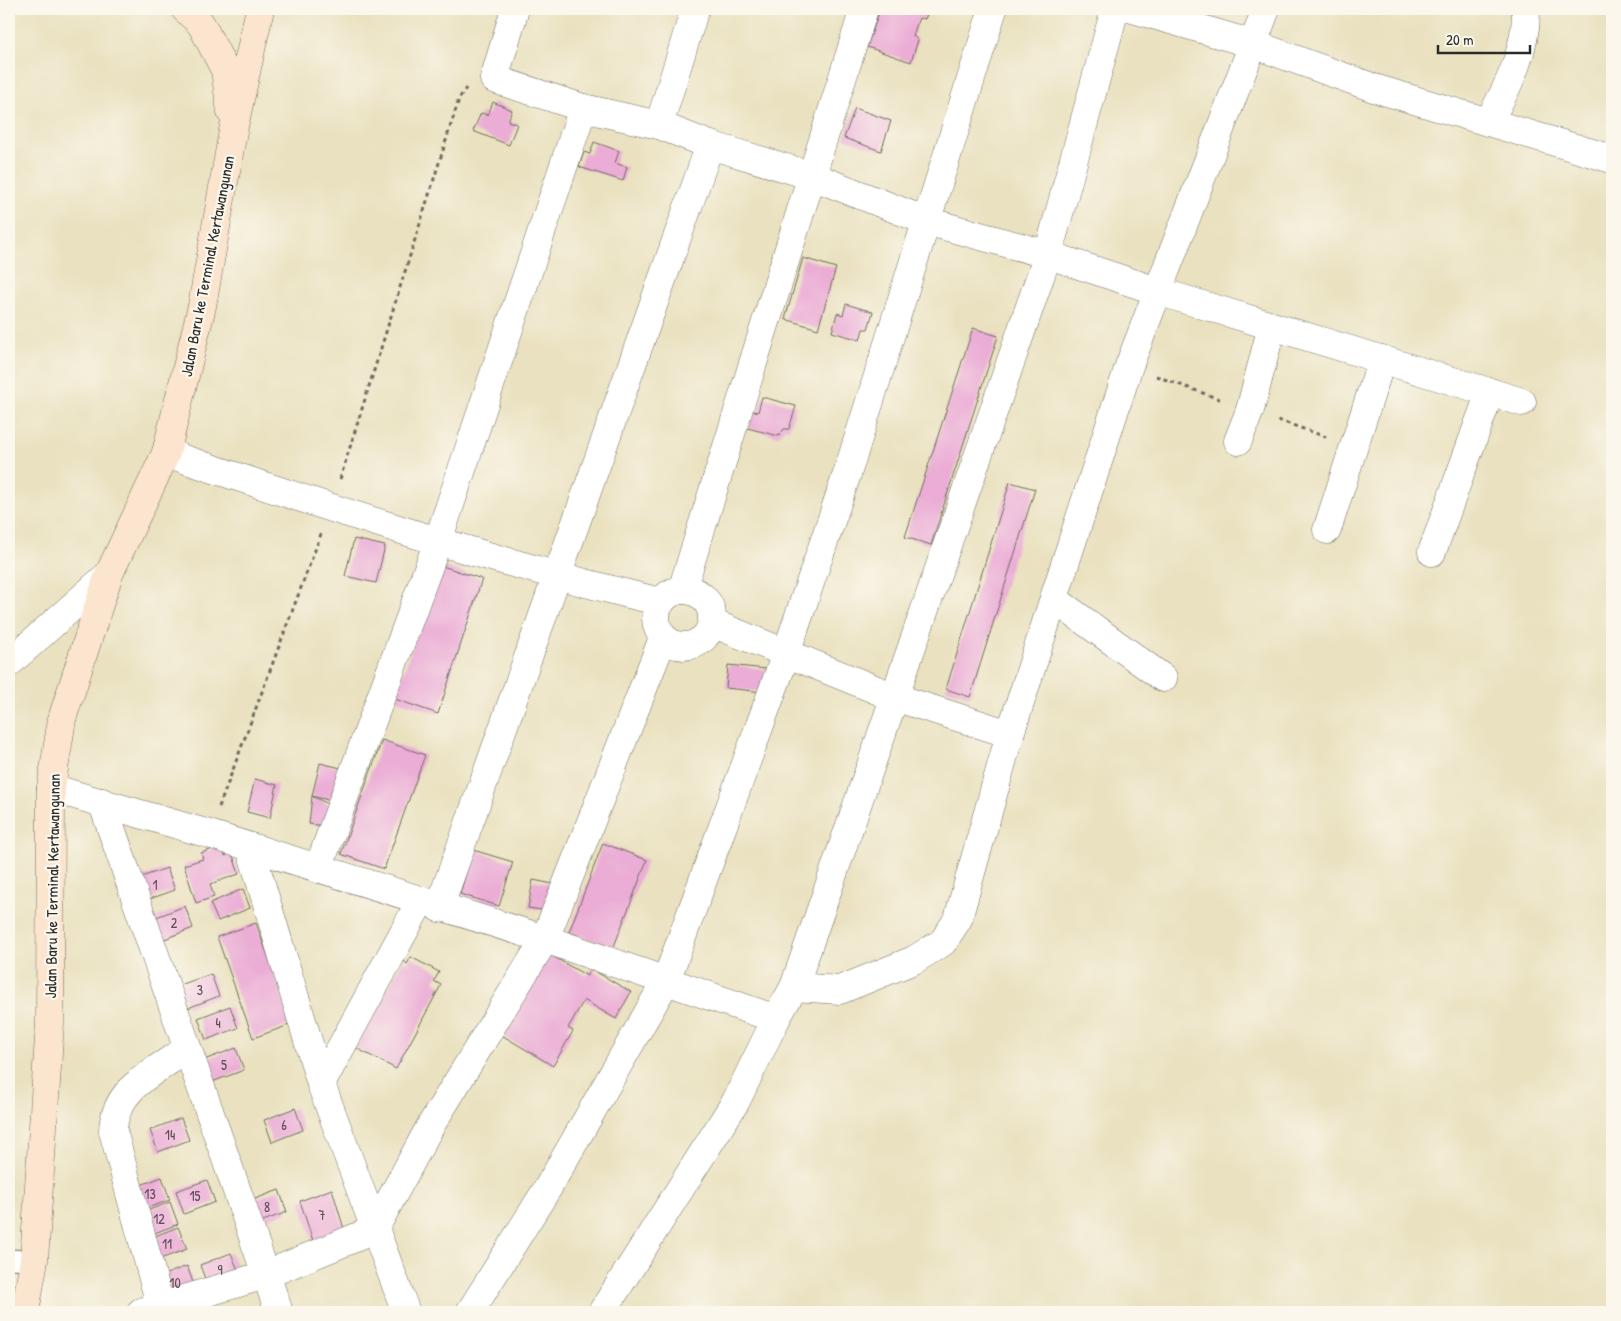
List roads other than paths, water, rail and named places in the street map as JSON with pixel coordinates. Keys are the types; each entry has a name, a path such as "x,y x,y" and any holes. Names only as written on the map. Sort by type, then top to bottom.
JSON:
{"main road":[{"path":"185,9 201,24 225,70 233,131"},
{"name":"Jalan Baru ke Terminal Kertawangunan","path":"25,1312 21,1260 50,1023 51,788 62,719 109,574 166,453 202,306 233,131 260,9"}],"street":[{"path":"516,9 494,79 583,108 659,125 710,145 812,176 926,221 1048,254 1157,291 1522,402"},
{"path":"659,125 695,9"},
{"path":"166,453 331,508 558,578 671,596 694,592 704,599 710,610 712,623 707,634 698,643 686,646 674,644 663,638 657,627 656,614 671,596 812,176 864,9"},
{"path":"470,1312 549,1186 666,981 786,654 847,474 993,9"},
{"path":"602,1312 736,1100 794,987 1048,254 1115,9"},
{"path":"1133,9 1253,44 1374,88 1612,159"},
{"path":"794,987 840,990 914,960 943,942 958,920 1010,734 1129,366 1266,9"},
{"path":"1488,122 1509,86 1526,25 1526,9"},
{"path":"318,869 438,541 583,108"},
{"path":"321,1084 430,905 558,578 710,145"},
{"path":"1238,442 1250,410 1272,326"},
{"path":"1327,530 1382,359"},
{"path":"1432,552 1490,392"},
{"path":"9,663 109,574"},
{"path":"1054,599 1163,678"},
{"path":"712,623 894,697 1010,734"},
{"path":"188,1049 128,1091 117,1107 114,1118 113,1131 154,1310 266,1275 374,1230 431,1125 545,940 663,638"},
{"path":"51,788 209,834 545,940 776,1019"},
{"path":"102,802 279,1312"},
{"path":"250,847 321,1084 406,1312"}]}
